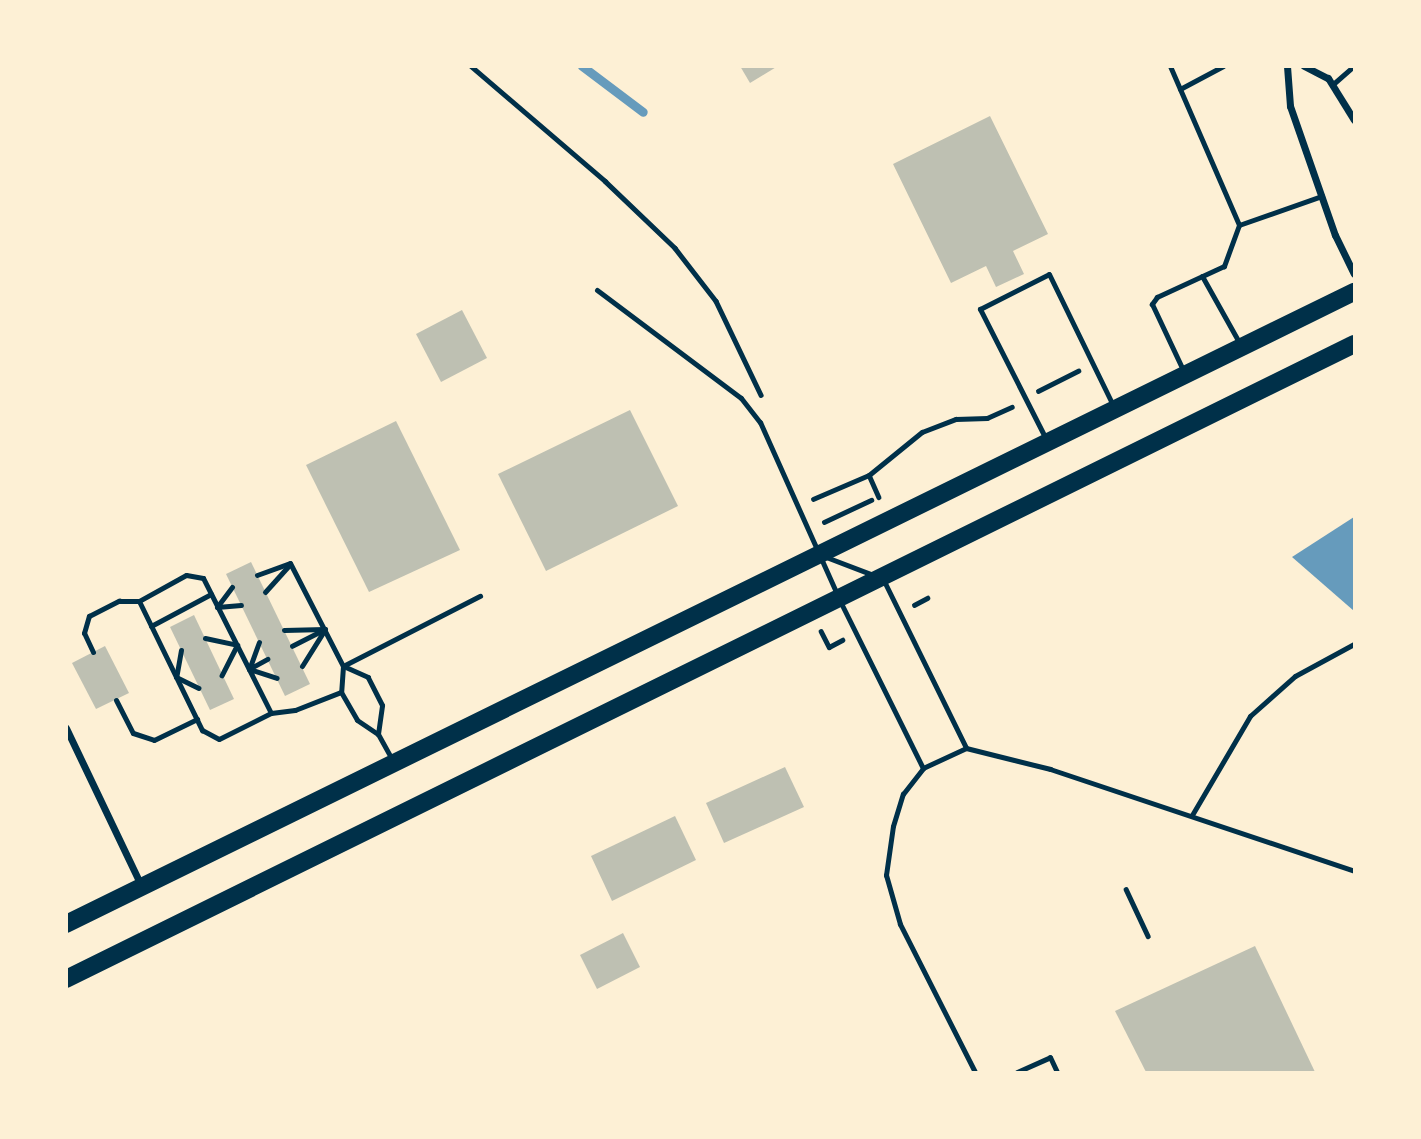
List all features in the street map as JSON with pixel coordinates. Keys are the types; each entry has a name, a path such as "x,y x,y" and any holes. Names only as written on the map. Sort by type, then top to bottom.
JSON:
{"main road":[{"path":"66,924 1186,377 1354,292"},
{"path":"66,978 1354,344"}],"street":[{"path":"1287,66 1290,106 1322,197 1354,274"},
{"path":"1304,66 1332,85 1354,120"},
{"path":"66,728 143,888"}],"lane":[{"path":"1170,66 1238,225 1224,266 1152,304 1152,312 1186,377"},
{"path":"1180,89 1223,66"},
{"path":"1332,85 1354,66"},
{"path":"1238,225 1322,197"},
{"path":"1048,444 980,309 1049,274 1116,411"},
{"path":"1202,276 1242,347"},
{"path":"597,290 741,398 760,422 839,598 923,768"},
{"path":"822,555 882,578 966,748"},
{"path":"290,563 343,666 341,692 357,720 378,734 395,763"},
{"path":"257,575 290,563"},
{"path":"265,592 290,563"},
{"path":"93,652 84,633 89,616 119,601 139,601 186,575 203,578 271,713"},
{"path":"217,607 232,587"},
{"path":"151,626 211,594"},
{"path":"343,666 480,596"},
{"path":"139,601 202,730 219,739 271,713 341,692"},
{"path":"217,607 241,606"},
{"path":"284,630 325,629"},
{"path":"292,646 325,629"},
{"path":"302,666 325,629"},
{"path":"205,638 237,645"},
{"path":"249,669 258,642"},
{"path":"1192,815 1250,716 1295,676 1354,644"},
{"path":"222,675 237,645"},
{"path":"176,677 181,650"},
{"path":"249,669 267,659"},
{"path":"343,666 368,677 382,705 378,734"},
{"path":"249,669 276,678"},
{"path":"176,677 199,688"},
{"path":"116,699 133,733 154,740 197,719"},
{"path":"975,1073 900,924 886,875 893,826 903,794 923,768 966,748 1050,769 1354,871"},
{"path":"1017,1073 1050,1057 1058,1073"}],"path":[{"path":"471,66 585,163 674,248 716,301 762,399"},
{"path":"1035,393 1083,369"},
{"path":"812,500 869,475 922,432 956,419 987,418 1012,407"},
{"path":"869,475 878,497"},
{"path":"914,606 927,598"},
{"path":"820,630 829,647 843,640"},
{"path":"1126,889 1148,936"}],"water":[{"path":"1354,517 1354,611 1292,557"}],"building":[{"path":"740,66 778,66 750,83"},
{"path":"990,116 1048,234 1013,251 1024,274 996,287 986,266 951,283 893,164"},
{"path":"462,310 487,358 441,382 416,334"},
{"path":"630,410 678,506 546,571 498,474"},
{"path":"396,421 460,550 369,592 306,465"},
{"path":"251,562 310,684 285,696 226,574"},
{"path":"194,615 234,699 210,710 170,627"},
{"path":"105,646 129,693 96,709 72,663"},
{"path":"785,767 804,807 724,843 706,803"},
{"path":"675,816 696,860 612,901 591,856"},
{"path":"623,933 640,967 597,989 580,955"},
{"path":"1255,946 1315,1072 1146,1072 1115,1011"}],"waterway":[{"path":"582,66 643,112"}]}
